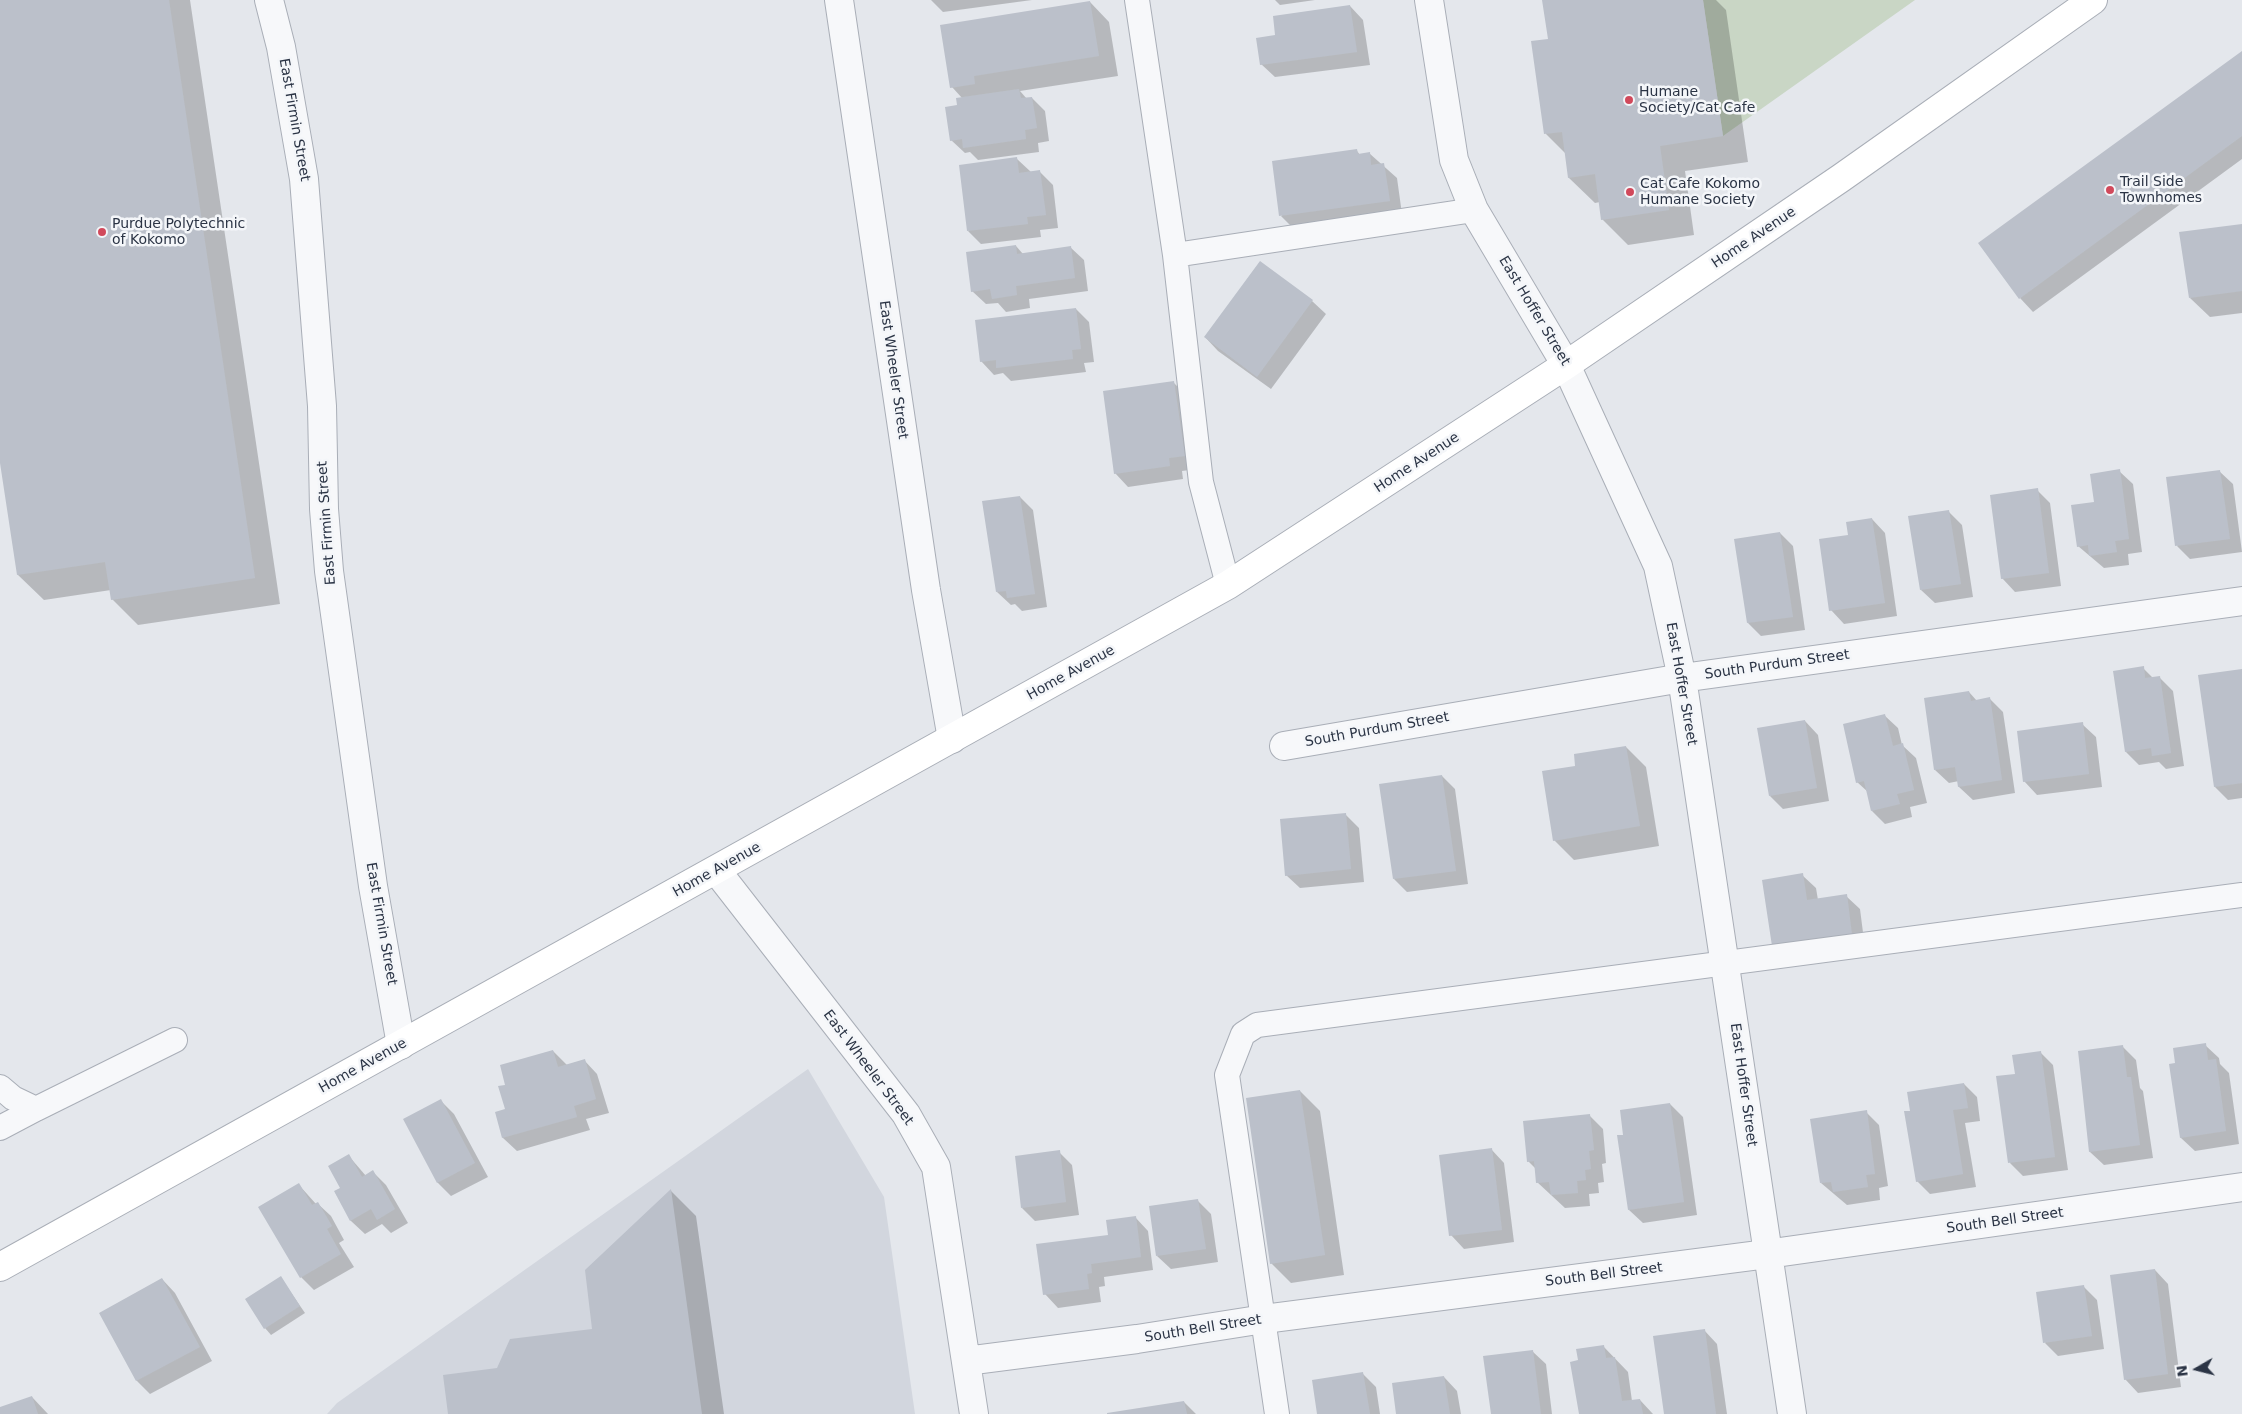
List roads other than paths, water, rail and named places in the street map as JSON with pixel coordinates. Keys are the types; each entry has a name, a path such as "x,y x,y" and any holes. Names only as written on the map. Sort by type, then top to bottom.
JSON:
{"main road":[{"name":"Home Avenue","path":"0,1267 1228,585 1566,365 1841,178 2093,0"}],"street":[{"name":"East Firmin Street","path":"269,0 281,47 304,179 322,397 324,509 329,571 373,886 401,1044"},
{"name":"East Wheeler Street","path":"839,0 926,590 952,739"},
{"name":"East Hoffer Street","path":"1429,0 1454,160 1474,210 1566,365 1658,566 1682,678 1792,1414"},
{"name":"South Purdum Street","path":"1284,746 1682,678 2242,601"},
{"name":"East Wheeler Street","path":"716,870 906,1114 936,1167 974,1414"},
{"name":"South Bell Street","path":"966,1361 1767,1254 2242,1187"}],"lane":[{"path":"1136,0 1174,255 1201,482 1228,585"},
{"path":"1174,255 1474,210"},
{"path":"1277,1414 1227,1075 1242,1034 1258,1025 2242,895"},
{"path":"0,1128 175,1040"},
{"path":"0,1087 13,1098 36,1109"}],"place":[{"name":"Humane Society/Cat Cafe","path":"1629,100"},
{"name":"Trail Side Townhomes","path":"2110,190"},
{"name":"Cat Cafe Kokomo Humane Society","path":"1630,192"},
{"name":"Purdue Polytechnic of Kokomo","path":"102,232"}]}
